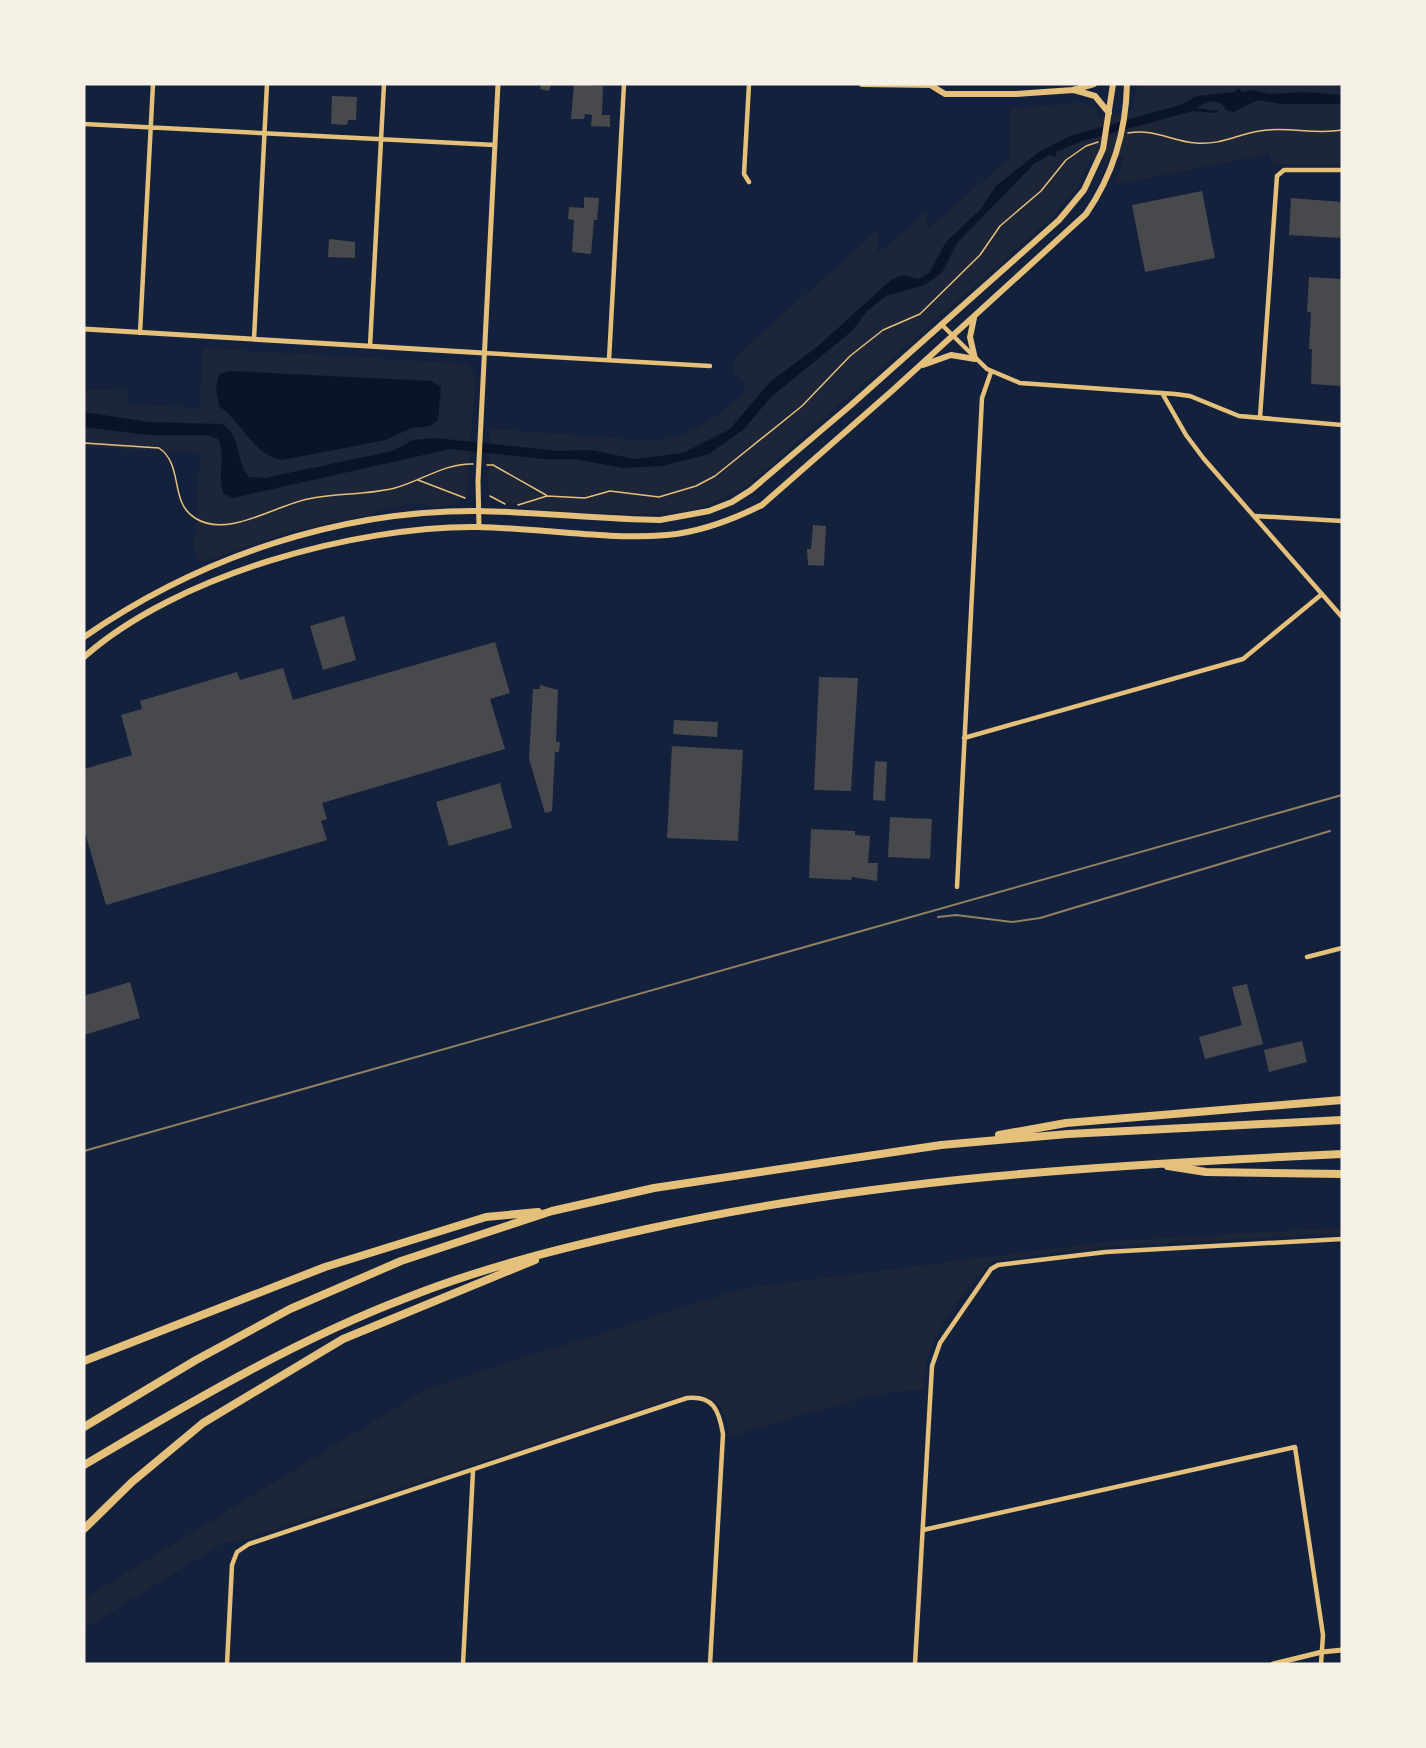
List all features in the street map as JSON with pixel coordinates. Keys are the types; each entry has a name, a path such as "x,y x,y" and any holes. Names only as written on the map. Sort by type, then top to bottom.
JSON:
{"highway":[{"path":"84,1427 196,1360 290,1309 402,1261 552,1211 665,1187 941,1145 1066,1123 1342,1100"},
{"path":"941,1145 1068,1134 1342,1120"},
{"path":"84,1465 188,1404 312,1339 405,1298 489,1268 557,1249 739,1209 901,1184 1146,1163 1342,1154"},
{"path":"1146,1163 1206,1172 1342,1174"},
{"path":"84,1361 326,1267 486,1217 552,1211"},
{"path":"84,1529 132,1482 203,1423 344,1339 502,1275 557,1249"},
{"path":"84,1367 160,1330"}],"main road":[{"path":"862,84 934,85 945,94 1016,94 1073,90 1094,84"},
{"path":"84,637 159,590 251,550 337,526 391,518 478,511 660,520 688,516 732,502 773,472 1074,205 1103,149 1113,84"},
{"path":"84,657 162,606 258,564 338,542 394,533 479,527 667,535 706,528 738,517 762,505 1086,214 1107,179 1120,144 1127,84"},
{"path":"1073,90 1095,96 1109,113"},
{"path":"917,368 951,355 975,359 970,337 974,316"}],"street":[{"path":"140,333 153,84"},
{"path":"254,339 267,84"},
{"path":"370,346 384,84"},
{"path":"479,527 478,482 498,84"},
{"path":"609,360 624,84"},
{"path":"749,84 744,174 749,182"},
{"path":"84,124 495,145"},
{"path":"1260,417 1277,176 1280,172 1342,170"},
{"path":"941,324 991,372 1006,379 1033,386 1191,396 1235,415 1342,424"},
{"path":"84,329 710,366"},
{"path":"957,887 982,398 991,372"},
{"path":"1162,393 1186,435 1204,459 1342,617"},
{"path":"1255,516 1342,521"},
{"path":"964,738 1243,659 1322,594"},
{"path":"1306,957 1342,948"},
{"path":"915,1664 928,1396 932,1366 940,1342 984,1280 998,1265 1106,1252 1342,1239"},
{"path":"227,1664 232,1565 237,1552 249,1544 687,1398 700,1396 713,1405 720,1416 723,1434 710,1664"},
{"path":"923,1530 1295,1447 1323,1635 1321,1664"},
{"path":"464,1664 473,1471"},
{"path":"1273,1664 1322,1652 1342,1650"}],"path":[{"path":"1121,135 1131,132 1157,133 1189,143 1206,144 1221,143 1258,131 1316,133 1342,130"},
{"path":"490,496 499,503 512,506 547,496 585,498 622,490 646,497 659,496 696,486 715,476 802,406 850,356 884,330 920,314 980,255 1000,226 1041,191 1066,159 1086,146 1102,141"},
{"path":"84,443 159,448 171,460 184,508 192,517 204,523 248,520 306,499 378,491 417,480 446,468 477,464"},
{"path":"485,465 493,465 547,496"},
{"path":"417,480 465,498"}],"shaded area":[{"path":"1142,84 1342,84 1342,164 1273,164 1269,154 1114,185 1124,157 1089,160 1079,186 1049,220 747,486 706,505 679,512 663,513 588,513 534,508 499,500 491,493 488,487 491,429 656,441 682,435 704,424 744,392 745,382 734,373 735,357 878,230 877,254 927,211 927,230 1009,158 1011,109 1082,102 1098,110 1097,119 1133,110 1136,91"},
{"path":"1238,88 1243,92 1251,90 1270,94 1303,92 1342,95 1342,104 1281,104 1258,100 1233,112 1226,110 1221,103 1209,101 1196,108 1219,111 1215,113 1193,111 1079,142 1056,152 1056,157 1050,155 1035,163 957,243 943,271 924,285 886,296 867,311 852,331 771,397 744,429 709,454 662,466 623,468 575,459 543,459 450,449 233,498 224,494 222,487 222,453 218,439 207,435 148,435 84,427 84,412 149,422 222,424 233,435 242,464 249,477 265,478 392,451 413,440 436,438 558,451 591,450 635,459 683,453 729,430 770,382 817,347 891,280 903,275 918,279 929,273 946,242 980,210 996,186 1039,152 1070,136 1180,105 1197,96 1235,92"},
{"path":"203,348 468,364 473,371 475,382 467,493 447,506 432,507 419,503 399,506 290,532 199,563 192,543 196,534 200,453 84,447 84,389 128,391 128,404 199,408"},
{"path":"230,371 431,381 441,387 438,420 430,426 411,428 386,440 282,460 263,452 219,406 216,389 219,374"},
{"path":"1342,1228 1342,1233 1112,1246 993,1261 966,1291 940,1329 928,1357 923,1389 877,1394 730,1436 726,1419 718,1405 705,1396 687,1394 246,1539 223,1543 84,1629 84,1599 428,1388 745,1288 1115,1241"}],"building":[{"path":"541,84 551,84 549,91 540,89"},
{"path":"574,84 603,86 602,115 610,115 610,127 591,126 592,115 585,114 584,119 571,119"},
{"path":"332,96 357,97 356,120 348,120 347,125 331,124"},
{"path":"1202,191 1215,258 1145,272 1132,205"},
{"path":"584,197 599,198 597,220 594,220 591,254 572,252 574,220 568,219 569,207 584,208"},
{"path":"1291,198 1342,202 1342,238 1289,235"},
{"path":"329,239 355,242 355,258 328,257"},
{"path":"1309,277 1342,279 1342,386 1311,384 1312,349 1309,349 1311,312 1307,312"},
{"path":"813,525 826,526 824,566 808,565 807,549 811,549"},
{"path":"344,616 356,660 323,670 310,626"},
{"path":"495,642 510,693 490,699 505,749 322,803 327,819 321,821 327,840 106,905 84,829 84,769 132,755 121,715 142,709 140,701 237,672 240,680 283,668 293,700"},
{"path":"819,677 858,678 851,791 814,790"},
{"path":"540,685 558,690 556,742 560,742 559,752 555,752 552,811 545,813 529,759 533,689 540,689"},
{"path":"674,720 718,722 717,737 673,734"},
{"path":"672,746 743,750 738,841 667,838"},
{"path":"875,761 887,762 885,801 873,800"},
{"path":"500,783 512,828 449,846 436,802"},
{"path":"890,817 932,819 930,859 888,857"},
{"path":"811,829 855,831 855,835 870,836 868,863 878,863 877,881 852,877 851,880 809,878"},
{"path":"130,982 140,1018 84,1035 84,996"},
{"path":"1247,984 1263,1044 1205,1059 1199,1037 1242,1025 1232,987"},
{"path":"1302,1041 1307,1062 1269,1072 1264,1050"}],"railway":[{"path":"84,1151 1342,795"},
{"path":"938,917 956,915 1012,922 1040,918 1330,831"}]}
